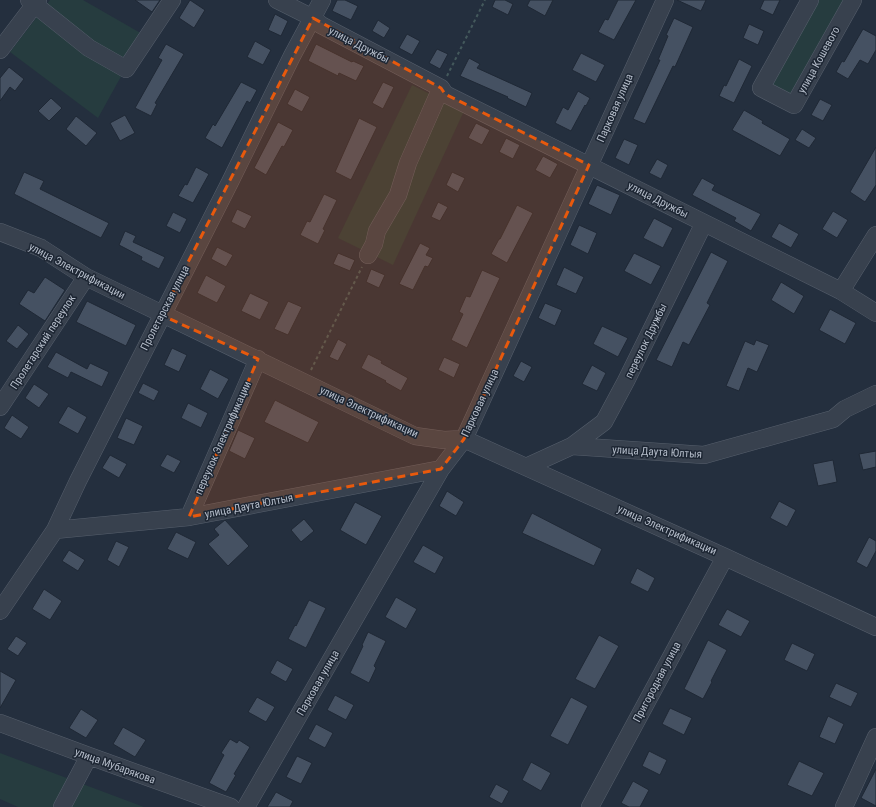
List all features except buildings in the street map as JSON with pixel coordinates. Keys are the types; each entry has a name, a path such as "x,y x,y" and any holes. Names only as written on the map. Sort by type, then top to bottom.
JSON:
{"street":[{"path":"0,50 34,1 89,48 126,70 172,0"},
{"name":"улица Дружбы","path":"277,0 313,18 321,25 441,88 445,94 841,291 876,313"},
{"name":"Пролетарская улица","path":"0,611 55,530 161,314 322,0"},
{"name":"Парковая улица","path":"246,807 441,470 464,439 664,0"},
{"name":"улица Кошевого","path":"810,0 761,88 794,105 853,0"},
{"path":"368,255 374,244 378,231 398,195 408,163 441,88"},
{"name":"переулок Дружбы","path":"572,446 604,422 626,381 704,223"},
{"name":"улица Электрификации","path":"0,232 40,248 86,277 415,436 444,440 464,439 725,557 876,628"},
{"path":"841,291 876,235"},
{"name":"Пролетарский переулок","path":"0,407 86,277"},
{"name":"переулок Электрификации","path":"189,517 258,360"},
{"name":"улица Даута Юлтыя","path":"526,467 572,446 704,456 833,419 845,409 876,394"},
{"name":"улица Даута Юлтыя","path":"55,530 189,517 441,470"},
{"name":"Пригородная улица","path":"590,807 725,557"},
{"name":"улица Мубарякова","path":"0,722 231,807"},
{"path":"844,807 876,737"},
{"path":"62,807 89,756"}],"path":[{"path":"441,88 485,0"},
{"path":"305,382 368,255"}],"highlighted area":[{"path":"313,18 441,88 445,94 589,165 464,439 441,469 189,517 258,359 161,315"}],"green space":[{"path":"50,0 83,0 144,35 98,118 10,52"},
{"path":"800,0 859,0 796,111 756,89"},
{"path":"412,85 464,111 393,265 338,238"},
{"path":"0,753 144,807 18,807 0,799"}]}
